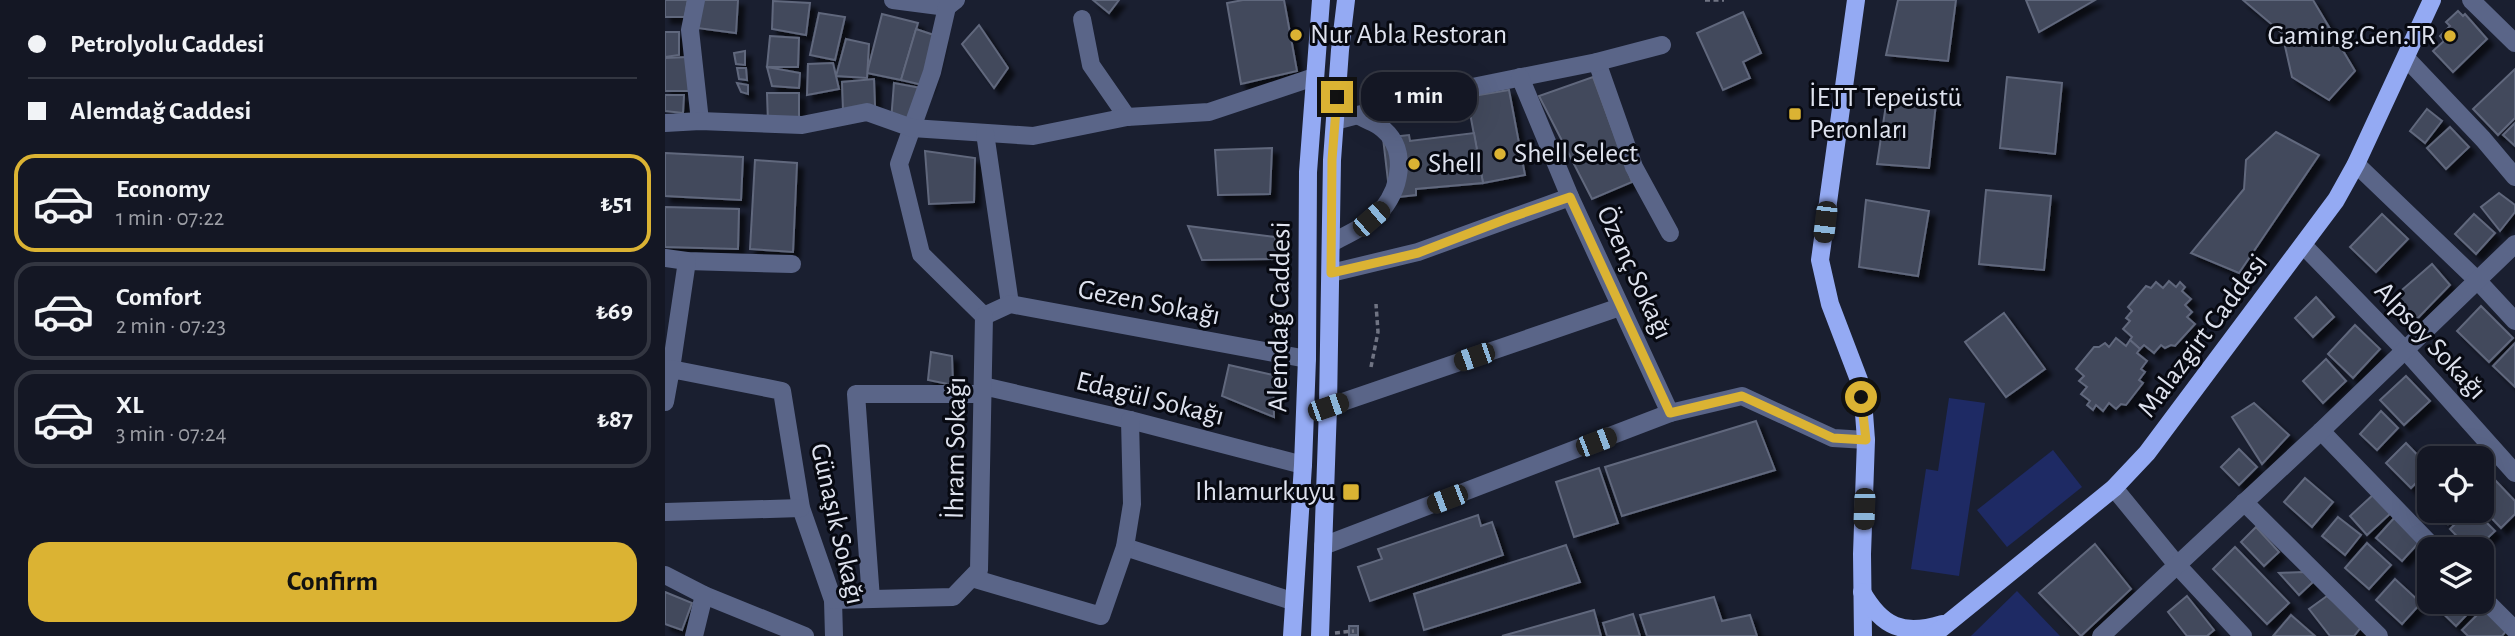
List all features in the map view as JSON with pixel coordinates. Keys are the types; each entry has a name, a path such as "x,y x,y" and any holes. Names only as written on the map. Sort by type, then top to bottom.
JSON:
{"main road":[{"name":"Alemdağ Caddesi","path":"1292,636 1307,359 1308,172 1321,0"},
{"name":"Alemdağ Caddesi","path":"1320,636 1328,407 1332,160 1346,0"},
{"path":"1856,0 1820,260 1830,303 1859,380 1866,440 1863,636"},
{"name":"Malazgirt Caddesi","path":"1932,636 2114,488 2147,453 2336,200 2356,164 2432,0"},
{"path":"1862,592 1876,613 1899,629 1923,629 1949,621"}],"street":[{"path":"696,0 690,30 700,121"},
{"path":"896,0 951,4 932,72 899,164 921,254 984,316 1010,304 985,133"},
{"path":"2471,0 2515,43"},
{"path":"1082,19 1091,65 1127,117"},
{"path":"1335,121 1438,93 1597,62 1662,45"},
{"path":"2406,58 2515,177"},
{"path":"1597,62 1634,167 1670,233"},
{"path":"665,123 700,121 801,125 867,112 912,128 1033,136 1127,117 1209,112 1314,76"},
{"name":"Özenç Sokağı","path":"1520,77 1570,197 1670,413"},
{"path":"1331,243 1356,229 1382,209 1398,180 1399,154 1392,139 1380,127 1359,116"},
{"path":"2356,164 2478,281 2515,321"},
{"path":"1331,273 1418,253 1570,197"},
{"path":"2101,636 2515,244"},
{"name":"Alpsoy Sokağı","path":"2303,245 2405,350 2515,474"},
{"path":"667,258 792,264"},
{"path":"666,397 687,261"},
{"name":"Gezen Sokağı","path":"1010,304 1307,359"},
{"path":"1328,407 1620,307"},
{"name":"İhram Sokağı","path":"972,578 979,570 984,316"},
{"name":"Günaşık Sokağı","path":"671,369 782,391 801,508 833,600 834,636"},
{"name":"Edagül Sokağı","path":"871,599 856,394 983,390 1130,421 1303,466"},
{"path":"1323,546 1670,413 1742,396 1833,438 1866,440"},
{"path":"833,600 953,597 972,578 1101,617 1125,547 1132,504 1130,421"},
{"path":"2321,430 2424,537"},
{"path":"2114,488 2177,565 2243,636"},
{"path":"2244,502 2379,636"},
{"path":"665,512 801,508"},
{"path":"1125,547 1292,601"},
{"path":"665,575 704,595 805,636"},
{"path":"694,636 704,595"},
{"path":"2494,609 2515,630"}],"path":[{"path":"1705,0 1724,0"},
{"path":"1371,367 1378,332 1376,304"}],"shaded area":[{"path":"1949,398 1985,403 1959,576 1911,569 1926,469 1938,471"},
{"path":"2053,450 2082,487 2007,547 1977,510"},
{"path":"2017,591 2060,636 1971,636"}],"building":[{"path":"665,0 688,0 685,17 665,17"},
{"path":"701,0 738,0 736,33 697,28"},
{"path":"1093,0 1119,0 1109,13"},
{"path":"1243,0 1284,0 1297,71 1241,84 1227,3"},
{"path":"1898,0 1956,0 1948,61 1886,55"},
{"path":"2026,0 2095,0 2039,32"},
{"path":"2243,0 2313,0 2355,71 2329,100 2292,77 2282,33"},
{"path":"773,1 810,3 806,35 772,29"},
{"path":"2458,11 2463,16 2465,14 2487,39 2453,72 2433,51 2444,41 2440,36 2450,26 2446,22"},
{"path":"1743,12 1761,53 1743,62 1750,78 1723,90 1697,33"},
{"path":"819,13 845,17 835,60 810,55"},
{"path":"882,14 918,23 901,80 867,73"},
{"path":"979,25 1008,68 994,88 962,44"},
{"path":"916,29 940,37 927,86 901,80"},
{"path":"665,32 679,32 679,55 665,57"},
{"path":"770,36 799,38 798,67 767,67"},
{"path":"846,39 869,44 867,78 836,76"},
{"path":"745,51 745,65 736,64 734,53"},
{"path":"688,57 691,91 665,91 665,58"},
{"path":"833,63 839,89 807,95 808,64"},
{"path":"767,67 800,73 799,88 772,86"},
{"path":"737,68 746,68 747,80 739,79"},
{"path":"2515,69 2515,118 2498,135 2473,109"},
{"path":"1593,77 1632,182 1592,199 1539,96"},
{"path":"2007,77 2062,83 2055,154 2000,148"},
{"path":"874,79 875,106 843,111 842,82"},
{"path":"737,83 748,85 748,94 741,92"},
{"path":"894,83 921,88 910,122 891,121"},
{"name":"Shell Select","path":"1509,90 1525,175 1483,183 1467,97"},
{"path":"767,93 799,93 799,118 768,123"},
{"path":"665,95 684,95 683,113 665,111"},
{"path":"1887,98 1936,103 1929,168 1877,164"},
{"path":"2427,109 2442,121 2425,143 2410,131"},
{"path":"2515,123 2515,146 2503,135"},
{"path":"2450,127 2469,147 2446,169 2427,148"},
{"path":"2276,132 2319,155 2239,273 2191,253 2244,189 2246,160"},
{"path":"1474,133 1483,183 1416,189 1416,195 1390,198 1383,138 1409,135 1410,141"},
{"path":"1272,148 1270,194 1218,195 1215,150"},
{"path":"925,151 975,158 974,202 929,204"},
{"path":"665,153 743,157 741,200 665,196"},
{"path":"755,160 797,163 793,252 750,249"},
{"path":"1986,190 2051,196 2044,270 1979,264"},
{"path":"2499,193 2515,205 2515,212 2500,231 2481,207"},
{"path":"1866,200 1929,211 1918,276 1859,267"},
{"path":"665,207 739,209 738,249 665,247"},
{"path":"2382,214 2408,239 2376,272 2350,247"},
{"path":"2474,214 2495,233 2476,254 2455,234"},
{"path":"1188,226 1275,237 1278,259 1202,260"},
{"path":"2432,264 2450,285 2417,319 2395,296"},
{"path":"2169,281 2176,287 2180,282 2185,287 2182,291 2191,299 2185,305 2192,312 2187,317 2195,324 2175,346 2165,348 2161,345 2154,353 2144,345 2140,349 2123,329 2130,321 2126,318 2132,311 2128,307 2146,286 2151,288 2156,282 2163,288"},
{"path":"2316,297 2334,317 2313,337 2295,318"},
{"path":"2481,306 2513,338 2489,362 2457,331"},
{"path":"2004,313 2045,369 2006,397 1965,342"},
{"path":"2355,325 2380,349 2353,378 2328,354"},
{"path":"2116,338 2126,346 2130,340 2140,349 2137,353 2147,361 2141,369 2145,372 2139,380 2143,383 2126,405 2121,404 2116,409 2109,403 2103,411 2096,405 2093,410 2087,405 2090,401 2081,394 2087,387 2079,381 2084,376 2076,369 2094,347 2105,343 2109,347"},
{"path":"2515,343 2515,387 2493,366"},
{"path":"931,352 952,356 953,385 928,380"},
{"path":"2326,359 2346,381 2323,403 2303,381"},
{"path":"1229,365 1273,375 1274,417 1222,396"},
{"path":"2406,376 2430,401 2404,425 2380,400"},
{"path":"2254,403 2289,435 2262,464 2232,417"},
{"path":"2381,411 2398,428 2377,450 2360,434"},
{"path":"1756,421 1775,470 1622,516 1605,467"},
{"path":"2406,443 2417,454 2417,482 2411,488 2386,463"},
{"path":"2239,449 2257,467 2239,485 2221,467"},
{"path":"1599,468 1618,523 1574,537 1556,482"},
{"path":"2305,478 2333,502 2312,527 2284,502"},
{"path":"2496,481 2515,501 2515,514 2501,528 2494,521"},
{"path":"2374,494 2391,513 2367,535 2350,516"},
{"path":"1478,515 1481,526 1492,522 1503,555 1370,601 1358,567 1382,559 1378,549"},
{"path":"2396,516 2420,537 2417,537 2417,544 2402,561 2376,538"},
{"path":"2338,517 2361,535 2345,555 2322,536"},
{"path":"2456,523 2487,523 2495,531 2489,537 2458,537 2450,529"},
{"path":"2256,527 2279,552 2264,566 2241,542"},
{"path":"2367,543 2391,565 2369,589 2345,568"},
{"path":"2095,544 2131,589 2081,636 2039,593"},
{"path":"1566,545 1580,582 1424,630 1414,594"},
{"path":"2235,547 2289,603 2267,624 2213,569"},
{"path":"2304,572 2313,582 2299,595 2279,573"},
{"path":"2395,579 2417,599 2417,607 2402,624 2376,600"},
{"path":"665,592 692,603 682,630 665,624"},
{"path":"2187,596 2214,630 2207,636 2187,636 2168,612"},
{"path":"2327,596 2362,626 2354,636 2330,636 2309,609"},
{"path":"1714,597 1722,621 1750,615 1757,636 1647,636 1640,615"},
{"path":"1594,610 1601,636 1502,636"},
{"path":"1633,614 1640,636 1607,636 1603,623"},
{"path":"2444,614 2468,614 2456,626"},
{"path":"2478,614 2490,614 2506,631 2502,636 2468,636 2462,630"},
{"path":"2291,615 2315,636 2273,636"},
{"path":"1349,626 1358,626 1358,635 1349,635"}],"place":[{"name":"Nur Abla Restoran","path":"1296,35"},
{"name":"Gaming.Gen.TR","path":"2450,36"},
{"name":"İETT Tepeüstü Peronları","path":"1795,114"},
{"name":"Shell Select","path":"1500,154"},
{"name":"Shell","path":"1414,164"},
{"name":"Ihlamurkuyu","path":"1351,492"}],"route":[{"path":"1337,97 1332,160 1331,273 1418,253 1570,197 1670,413 1742,396 1833,438 1866,440 1861,397"}]}
